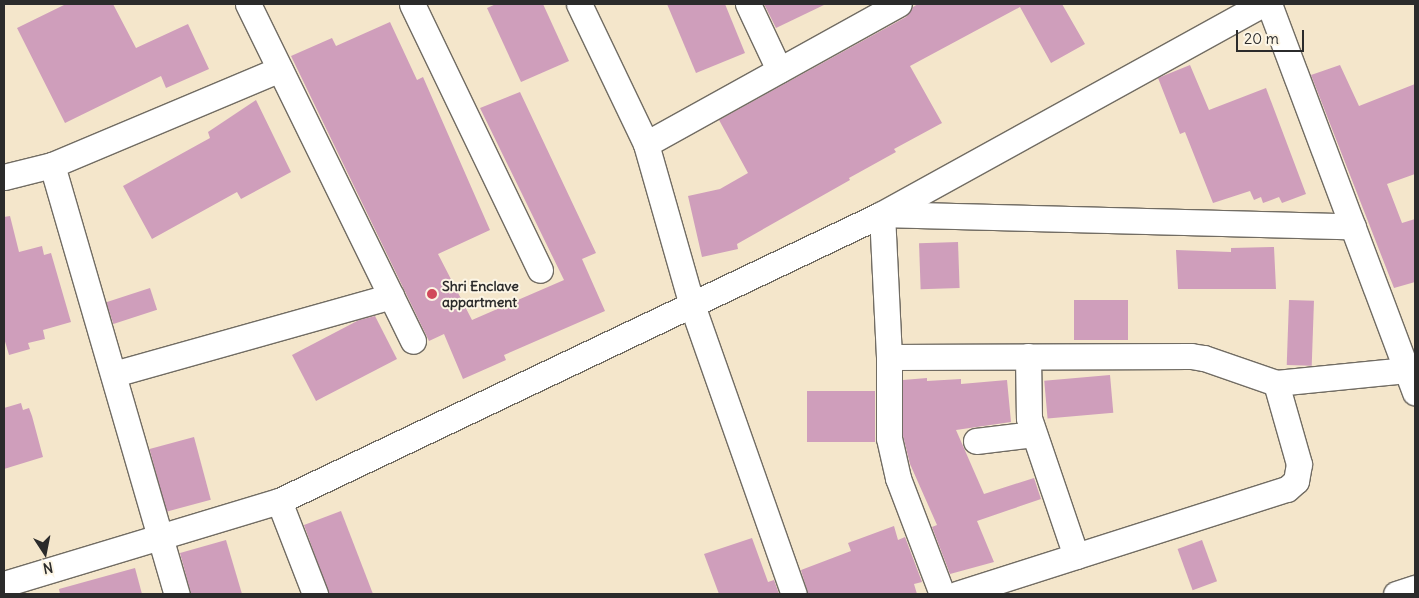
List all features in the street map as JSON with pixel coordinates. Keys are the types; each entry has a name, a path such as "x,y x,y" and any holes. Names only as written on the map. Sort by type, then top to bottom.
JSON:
{"street":[{"path":"248,4 413,341"},
{"path":"412,4 540,270"},
{"path":"579,4 646,144 692,305 794,594"},
{"path":"748,4 779,70"},
{"path":"646,144 898,4"},
{"path":"4,584 279,502 882,214 1262,4"},
{"path":"889,357 1191,356 1204,358 1276,383 1411,381 1269,4"},
{"path":"4,177 52,165 280,69"},
{"path":"52,165 177,594"},
{"path":"882,214 1352,226"},
{"path":"882,214 889,357 888,410 893,460 942,594"},
{"path":"114,374 391,296"},
{"path":"1028,356 1028,403 1034,434 1076,556"},
{"path":"957,594 1287,489 1296,481 1299,464 1276,383"},
{"path":"976,441 1034,434"},
{"path":"279,502 315,594"},
{"path":"1396,594 1415,588"}],"building":[{"path":"66,4 113,4 136,48 188,24 209,69 166,88 161,76 65,123 17,28"},
{"path":"496,4 543,4 569,61 521,82 487,8"},
{"path":"667,4 725,4 745,53 696,73"},
{"path":"764,4 826,4 776,28"},
{"path":"918,4 1062,4 1085,44 1051,63 1020,7 910,66 942,123 894,149 896,152 849,178 850,180 737,244 738,249 702,257 688,196 720,189 748,173 719,120 906,17 913,7"},
{"path":"390,22 417,80 423,77 490,230 438,254 472,320 564,280 480,108 520,92 596,253 582,259 605,311 504,355 506,360 463,379 444,334 429,341 291,56 332,38 336,46"},
{"path":"1190,65 1209,110 1266,88 1306,194 1282,203 1279,197 1263,203 1261,197 1254,200 1250,191 1213,203 1185,132 1180,134 1158,78"},
{"path":"1340,65 1359,106 1415,84 1415,174 1387,184 1402,223 1415,219 1415,282 1394,288 1311,75"},
{"path":"256,100 291,172 241,199 237,192 152,239 123,186 210,138 208,132"},
{"path":"10,216 19,252 42,246 44,255 51,253 71,322 43,330 45,339 28,343 30,349 9,355 4,338 4,217"},
{"path":"958,242 960,288 921,289 919,243"},
{"path":"1274,247 1276,289 1178,289 1176,250 1231,252 1231,248"},
{"path":"150,288 157,310 113,324 106,302"},
{"path":"1074,300 1128,300 1128,340 1074,340"},
{"path":"1289,300 1314,301 1312,366 1287,365"},
{"path":"375,316 397,359 316,401 292,355 359,320"},
{"path":"1110,375 1113,413 1048,419 1044,381"},
{"path":"927,378 927,381 961,379 961,384 1007,380 1011,422 956,430 984,494 1034,478 1041,499 977,521 994,562 950,574 932,527 937,525 910,464 903,436 903,380"},
{"path":"807,391 875,391 875,442 807,442"},
{"path":"21,403 23,410 29,408 43,457 4,469 4,408"},
{"path":"194,437 211,500 166,512 150,449"},
{"path":"341,511 373,594 329,594 304,525"},
{"path":"894,526 898,540 905,537 922,582 914,584 917,594 808,594 801,570 851,551 848,543"},
{"path":"752,538 768,582 774,580 779,594 719,594 704,554"},
{"path":"226,540 242,594 191,594 180,553"},
{"path":"1202,540 1217,581 1193,590 1178,549"},
{"path":"135,568 142,594 60,594 59,589"}],"place":[{"name":"Shri Enclave appartment","path":"432,294"}]}
